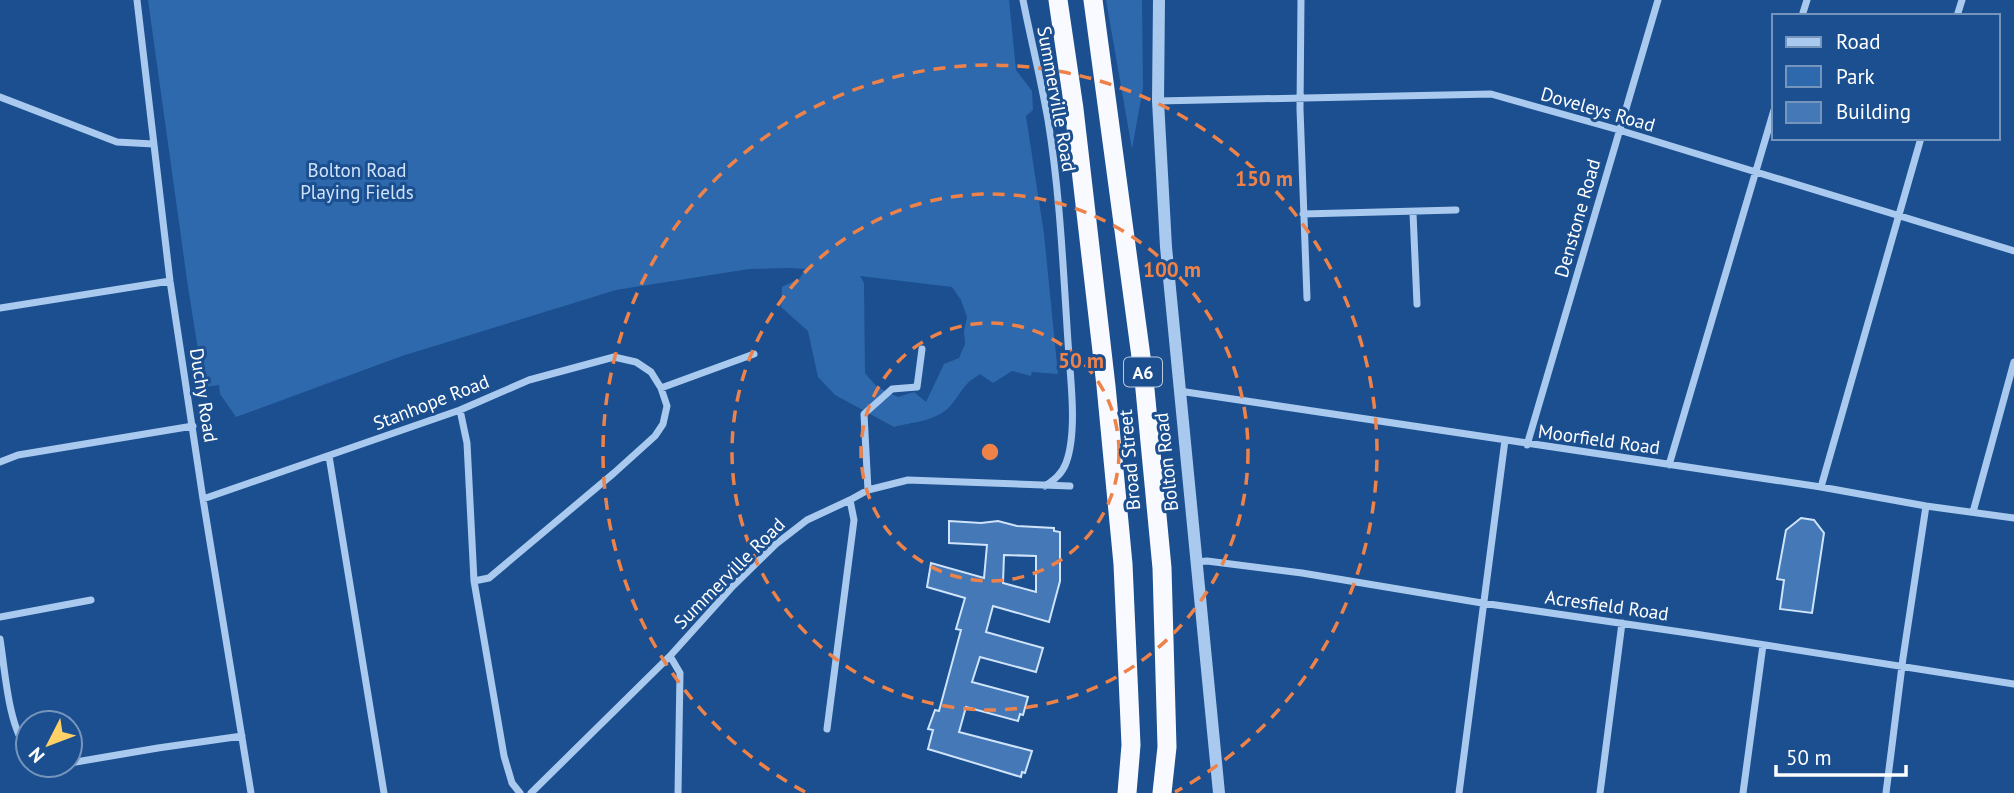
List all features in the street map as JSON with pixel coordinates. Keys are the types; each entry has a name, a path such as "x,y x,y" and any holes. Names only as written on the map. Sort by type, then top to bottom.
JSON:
{"highway":[{"name":"Broad Street","path":"1058,0 1106,386 1123,564 1131,745 1127,793"},
{"name":"Broad Street","path":"1093,0 1144,379 1162,568 1167,747 1165,793"}],"street":[{"name":"Duchy Road","path":"137,0 170,281 202,499 251,793"},
{"name":"Summerville Road","path":"1023,0 1048,120 1063,240 1070,381 1072,430 1069,454 1059,476 1044,486"},
{"name":"Bolton Road","path":"1159,0 1158,101 1166,247 1219,793"},
{"path":"1301,0 1299,98 1307,298"},
{"name":"Denstone Road","path":"1527,445 1658,0"},
{"name":"Doveleys Road","path":"1158,101 1491,94 1619,130 2014,251"},
{"path":"0,97 117,142 153,144"},
{"path":"1670,465 1772,117"},
{"path":"1821,487 1920,140"},
{"path":"1303,214 1456,210"},
{"path":"1413,213 1417,304"},
{"path":"0,309 170,281"},
{"path":"868,490 864,414 892,389 917,387 922,349"},
{"path":"474,581 489,578 655,436 663,424 667,406 661,388 754,354"},
{"name":"Stanhope Road","path":"202,499 460,410 529,380 614,357 636,362 651,372 661,388"},
{"path":"1973,512 2014,362"},
{"name":"Moorfield Road","path":"1179,391 1821,487 2014,519"},
{"path":"460,410 467,443 474,581 505,756 512,783 520,793"},
{"path":"0,462 18,454 193,426"},
{"path":"1459,793 1505,440"},
{"path":"329,456 384,793"},
{"name":"Summerville Road","path":"531,793 670,656 733,586 776,544 807,520 868,490 908,480 1070,486"},
{"path":"827,729 854,520 850,500"},
{"path":"1886,793 1926,506"},
{"name":"Acresfield Road","path":"1196,562 1207,561 1302,573 2014,684"},
{"path":"0,617 91,600"},
{"path":"1600,793 1622,623"},
{"path":"0,639 14,720"},
{"path":"1743,793 1763,645"},
{"path":"670,656 680,673 678,793"},
{"path":"84,761 242,736"}],"green space":[{"name":"Bolton Road Playing Fields","path":"148,0 1009,0 1016,70 1032,91 1033,110 1026,116 1044,234 1058,374 1032,372 1031,376 1012,371 993,383 980,374 968,383 952,404 940,414 894,427 835,395 818,377 808,331 781,307 782,287 800,278 805,269 749,269 616,290 402,356 236,417 220,394 219,385 204,387","holes":["860,276 952,287 961,300 967,317 965,344 959,358 944,364 926,402 914,392 898,397 877,387 865,373 864,283"]},
{"path":"1106,0 1142,0 1143,88 1132,149"}],"building":[{"path":"1801,518 1814,520 1824,533 1812,613 1780,609 1784,580 1777,579 1786,530"},
{"path":"949,521 998,521 1017,526 1054,528 1054,531 1060,532 1060,581 1049,622 993,606 986,632 1043,648 1036,672 980,657 972,682 1028,697 1023,715 1020,714 1018,721 966,707 959,732 1032,751 1025,773 1022,772 1021,777 928,749 933,730 928,729 935,710 939,711 961,630 956,629 965,598 927,587 931,563 984,578 987,545 949,543","holes":["1004,555 1036,556 1036,592 1003,583"]}]}
